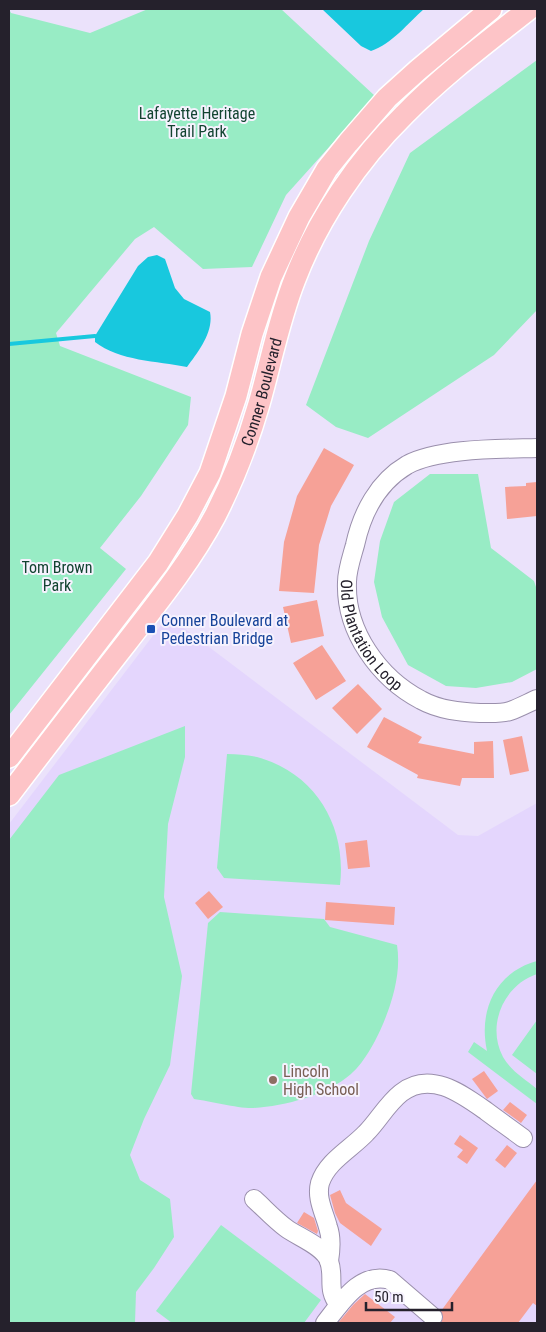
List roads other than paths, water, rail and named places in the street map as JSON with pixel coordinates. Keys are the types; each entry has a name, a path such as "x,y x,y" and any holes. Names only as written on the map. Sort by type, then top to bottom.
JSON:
{"main road":[{"name":"Conner Boulevard","path":"9,757 158,563 183,523 210,473 236,396 252,334 271,277 299,217 328,169 348,143 388,98 418,70 491,9"},
{"name":"Conner Boulevard","path":"9,795 179,573 214,518 232,481 259,404 276,335 295,279 318,228 346,184 402,116 432,88 529,9"},
{"path":"131,599 150,612"}],"street":[{"name":"Old Plantation Loop","path":"537,448 439,454 408,465 392,476 378,492 364,513 358,529 346,581 349,606 356,631 370,656 388,677 416,697 440,708 478,713 508,711 537,699"},
{"path":"339,1306 333,1298 329,1261 330,1236 321,1208 320,1184 323,1175 346,1149 356,1143 367,1132 400,1094 418,1084 428,1083 449,1088 464,1096 523,1138"},
{"path":"254,1200 285,1228 315,1246 329,1261"},
{"path":"325,1323 358,1285 382,1278 390,1280 433,1317"}],"water":[{"path":"322,9 424,9 393,38 371,51 361,46"},
{"path":"157,255 165,259 175,288 184,299 210,312 210,327 200,348 187,367 127,357 95,342 95,336 138,266 148,257"}],"waterway":[{"path":"9,344 95,336"}],"place":[{"name":"Conner Boulevard at Pedestrian Bridge","path":"151,629"},
{"name":"Lincoln High School","path":"273,1080"}],"park label":[{"name":"Lafayette Heritage Trail Park","path":"197,122"},
{"name":"Tom Brown Park","path":"57,576"}]}
